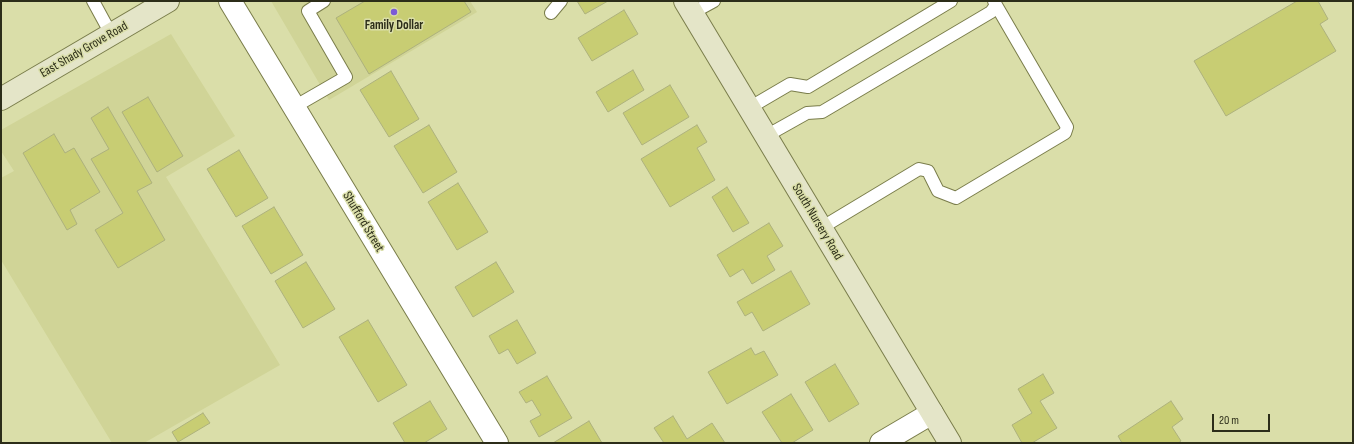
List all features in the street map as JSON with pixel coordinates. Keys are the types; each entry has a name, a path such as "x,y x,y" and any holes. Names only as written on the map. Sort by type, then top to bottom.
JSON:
{"street":[{"name":"East Shady Grove Road","path":"1,98 168,1"},
{"name":"Shufford Street","path":"230,1 497,443"},
{"name":"South Nursery Road","path":"688,7 950,443"},
{"path":"881,443 932,413"}],"lane":[{"path":"93,1 112,34"},
{"path":"294,107 346,77 308,11 324,1"},
{"path":"551,12 561,1"},
{"path":"688,7 714,1"},
{"path":"749,108 790,84 808,87 951,1"},
{"path":"766,136 807,113 822,112 991,12 995,3"},
{"path":"821,228 919,169 928,171 938,191 956,198 1066,133 1067,127 995,3"}],"shaded area":[{"path":"271,1 470,1 477,12 329,100"},
{"path":"171,34 235,136 166,177 280,365 144,443 112,443 1,260 1,178 14,171 1,151 1,130"}],"building":[{"path":"365,1 464,1 471,12 369,74 336,18"},
{"path":"577,1 608,1 585,14"},
{"path":"1297,1 1318,1 1328,19 1320,24 1336,51 1226,116 1194,61"},
{"path":"624,10 638,34 592,61 578,38"},
{"path":"633,70 644,90 608,112 596,92"},
{"path":"391,71 419,119 389,137 360,90"},
{"path":"670,85 689,117 642,145 623,113"},
{"path":"148,97 183,156 157,172 122,112"},
{"path":"108,107 152,183 137,191 165,240 118,268 95,230 123,213 91,159 109,149 91,118"},
{"path":"429,125 457,172 423,193 394,146"},
{"path":"697,125 707,142 697,148 715,180 670,207 641,159"},
{"path":"54,134 65,153 74,148 100,192 70,210 77,224 67,230 23,153"},
{"path":"239,150 268,198 236,217 207,169"},
{"path":"458,183 488,232 457,250 428,202"},
{"path":"727,187 749,223 733,232 712,197"},
{"path":"274,207 303,255 271,274 242,226"},
{"path":"769,223 783,246 767,256 775,270 752,284 743,269 730,277 717,255"},
{"path":"306,262 335,309 303,328 275,281"},
{"path":"496,262 514,292 473,317 455,287"},
{"path":"791,271 810,304 763,331 752,312 745,316 737,302"},
{"path":"368,320 407,385 378,402 339,337"},
{"path":"517,320 536,353 517,364 508,349 499,354 489,336"},
{"path":"751,348 755,355 764,351 778,375 727,404 708,372"},
{"path":"835,364 859,404 829,422 805,382"},
{"path":"1043,374 1054,393 1040,401 1057,428 1032,443 1022,443 1012,425 1032,413 1018,389"},
{"path":"547,376 572,418 539,437 530,421 541,415 532,400 526,403 519,392"},
{"path":"791,394 813,430 792,443 782,443 762,412"},
{"path":"430,401 447,429 424,443 405,443 393,423"},
{"path":"1171,401 1183,419 1172,427 1181,441 1178,443 1122,443 1118,436"},
{"path":"203,413 210,423 178,442 172,432"},
{"path":"673,416 687,439 712,423 725,443 664,443 654,428"},
{"path":"589,421 602,443 553,443"}],"place":[{"name":"Family Dollar","path":"394,12"}]}
